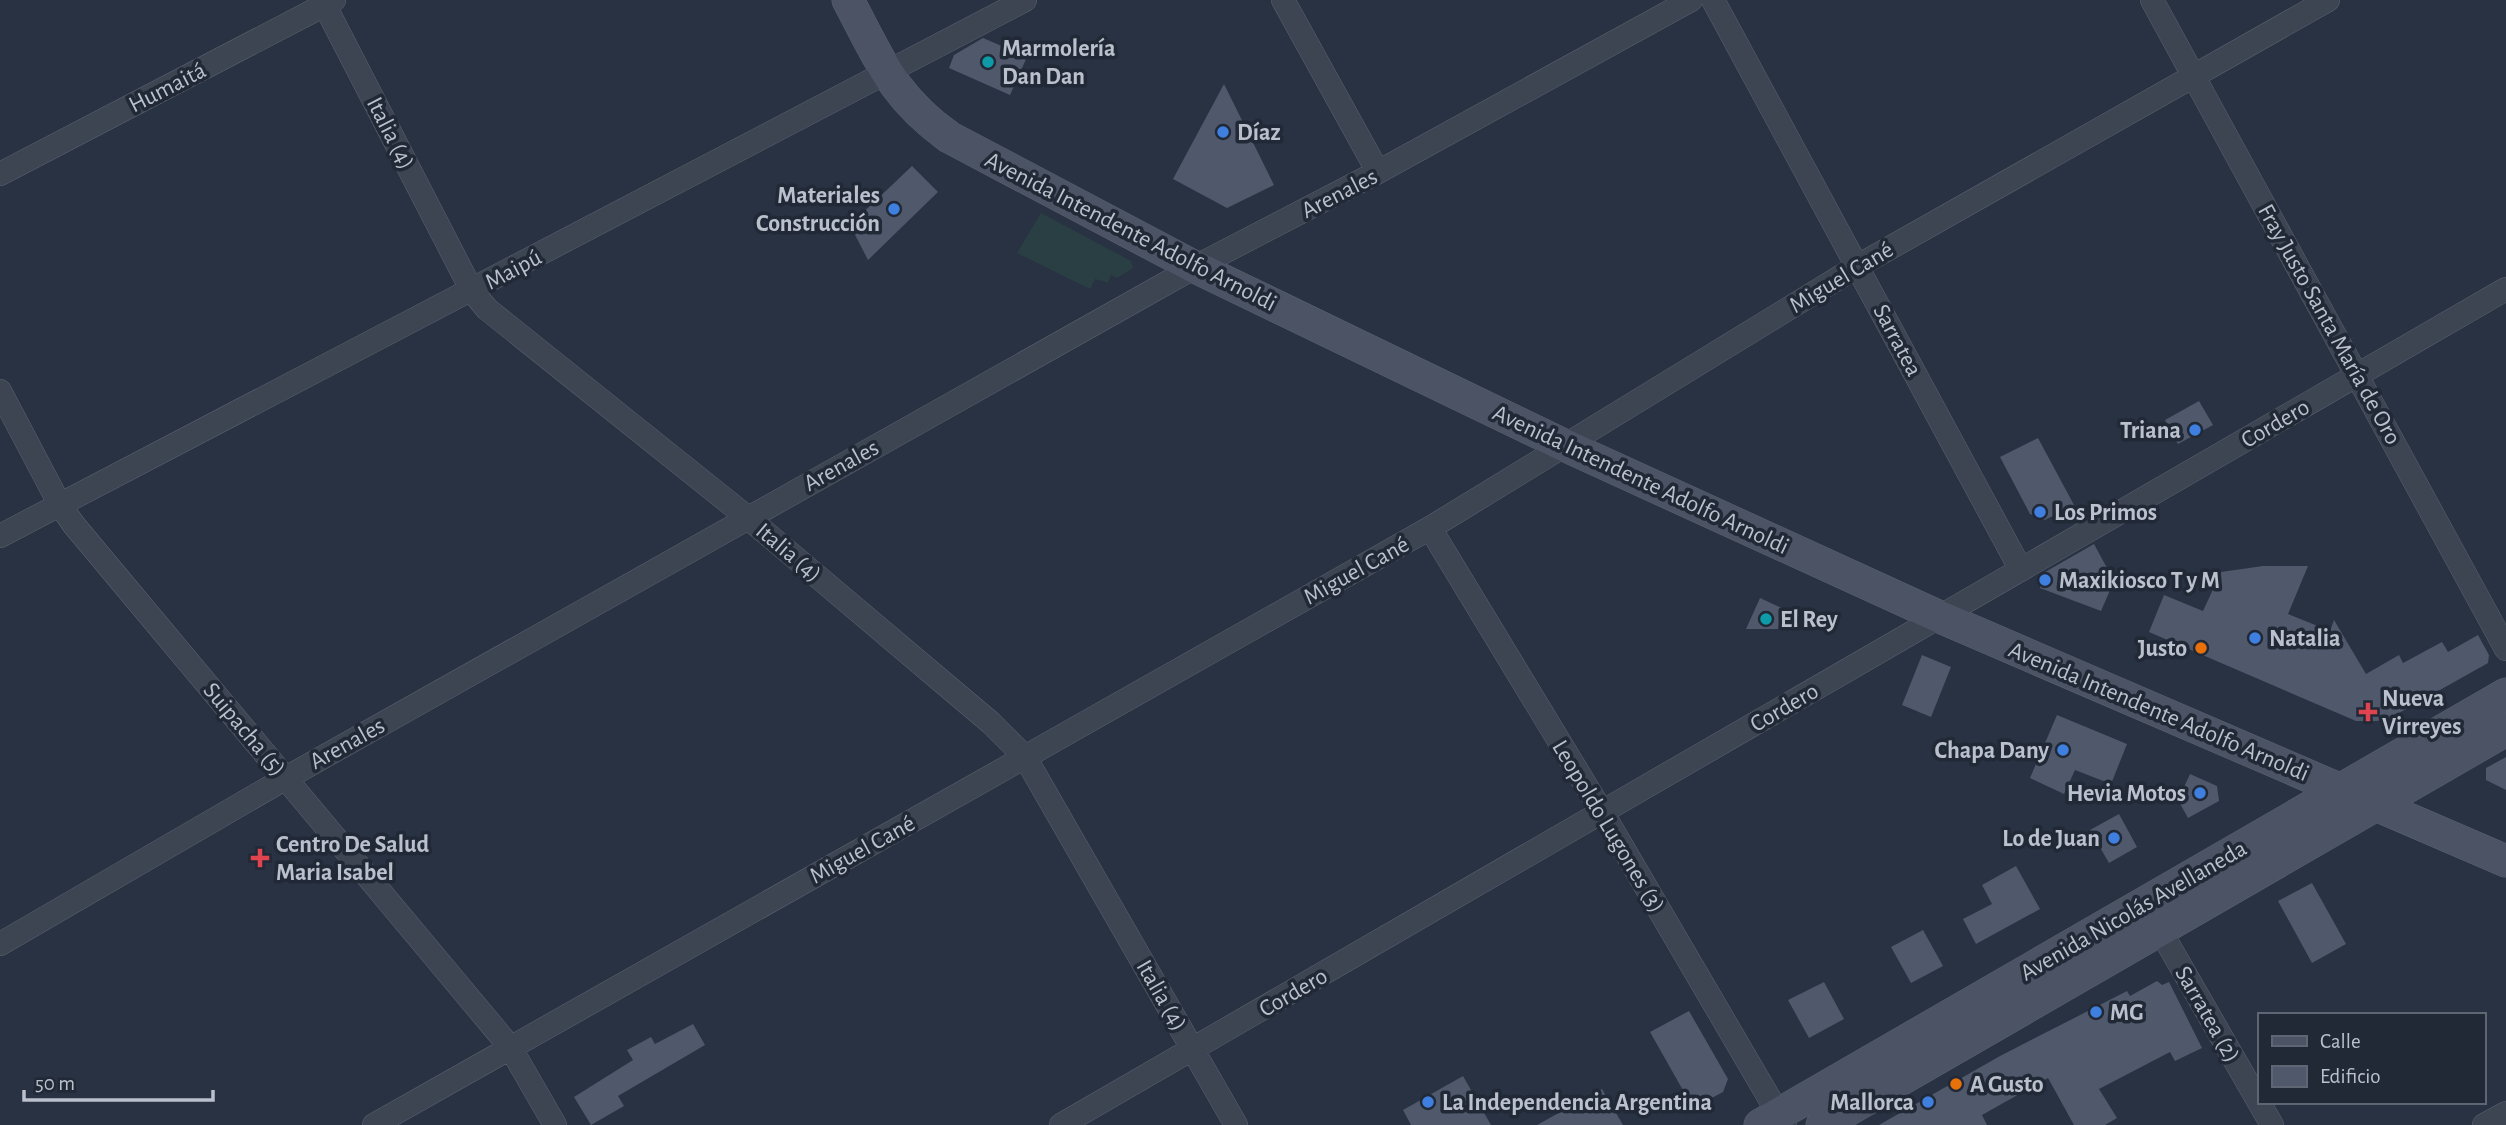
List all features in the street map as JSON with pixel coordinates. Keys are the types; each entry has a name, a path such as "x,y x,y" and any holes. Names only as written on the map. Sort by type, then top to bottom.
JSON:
{"main road":[{"name":"Avenida Intendente Adolfo Arnoldi","path":"848,0 904,100 949,137 1195,267 1566,446 1940,617 2506,861"},
{"name":"Avenida Nicolás Avellaneda","path":"1822,1125 2151,916 2341,790 2506,694"},
{"name":"Avenida Nicolás Avellaneda","path":"1775,1121 2151,916 2376,805 2506,730"}],"street":[{"name":"Maipú","path":"0,536 1025,0"},
{"path":"1283,0 1378,172"},
{"name":"Arenales","path":"0,944 286,778 747,517 1195,267 1378,172 1691,0"},
{"name":"Sarratea","path":"1713,0 2021,570"},
{"name":"Fray Justo Santa María de Oro","path":"2152,0 2506,649"},
{"name":"Miguel Cané","path":"374,1125 1430,528 1858,266 2328,0"},
{"name":"Humaitá","path":"0,174 327,2"},
{"name":"Italia (4)","path":"327,2 472,291 487,309 747,517 992,723 1025,757 1236,1125"},
{"name":"Cordero","path":"1061,1125 2506,289"},
{"name":"Suipacha (5)","path":"0,391 60,505 510,1047 555,1125"},
{"name":"Leopoldo Lugones (3)","path":"1430,528 1602,812 1775,1121"},
{"name":"Sarratea (2)","path":"2151,916 2258,1101"},
{"name":"Sarratea (2)","path":"2260,1104 2272,1125"},
{"path":"2484,1125 2506,1113"}],"green space":[{"path":"1041,213 1131,261 1133,268 1117,278 1111,275 1108,283 1095,279 1090,289 1017,253"}],"building":[{"name":"Marmolería Dan Dan","path":"983,38 1027,57 1010,95 949,68 954,55"},
{"name":"Díaz","path":"1224,84 1274,185 1227,208 1173,179"},
{"name":"Materiales Construcción","path":"912,166 938,192 868,260 850,225"},
{"path":"2199,401 2213,425 2178,444 2165,420"},
{"path":"2038,438 2074,505 2045,520 2030,514 2000,457"},
{"path":"2094,544 2114,581 2101,611 2040,588 2040,575"},
{"path":"2263,566 2308,566 2288,614 2330,631 2334,620 2366,674 2399,655 2403,663 2442,642 2448,652 2478,635 2489,655 2488,663 2392,717 2377,721 2356,721 2149,632 2164,595 2203,611 2221,572"},
{"name":"El Rey","path":"1760,598 1786,610 1778,629 1746,629"},
{"path":"1922,655 1951,667 1931,717 1902,705"},
{"path":"2057,715 2127,744 2111,784 2075,770 2064,794 2030,778"},
{"path":"2506,757 2506,790 2486,780 2486,768"},
{"name":"Hevia Motos","path":"2190,774 2217,786 2219,801 2188,818 2178,800"},
{"name":"Lo de Juan","path":"2119,814 2137,847 2109,863 2090,830"},
{"path":"2016,866 2040,909 1976,944 1963,919 1992,904 1982,885"},
{"path":"2312,883 2346,944 2312,963 2278,901"},
{"path":"1923,930 1943,966 1911,983 1891,947"},
{"path":"2157,981 2162,985 2169,982 2202,1048 2175,1061 2170,1052 2099,1089 2117,1118 2105,1125 2074,1125 2048,1078 1982,1115 1987,1125 1879,1125 2000,1056 2127,991 2130,996"},
{"path":"1824,982 1844,1019 1809,1038 1788,1000"},
{"path":"1689,1011 1728,1079 1723,1092 1693,1108 1650,1032"},
{"path":"693,1024 705,1045 618,1096 624,1106 591,1125 574,1097 633,1060 627,1050 651,1037 655,1044"},
{"path":"1463,1076 1491,1125 1411,1125 1403,1110"},
{"path":"1602,1089 1623,1125 1537,1125"}],"place":[{"name":"Marmolería Dan Dan","path":"988,62"},
{"name":"Díaz","path":"1223,132"},
{"name":"Materiales Construcción","path":"894,209"},
{"name":"Triana","path":"2195,430"},
{"name":"Los Primos","path":"2040,512"},
{"name":"Maxikiosco T y M","path":"2045,580"},
{"name":"El Rey","path":"1766,619"},
{"name":"Natalia","path":"2255,638"},
{"name":"Justo","path":"2201,648"},
{"name":"Nueva Virreyes","path":"2368,712"},
{"name":"Chapa Dany","path":"2063,750"},
{"name":"Hevia Motos","path":"2200,793"},
{"name":"Lo de Juan","path":"2114,838"},
{"name":"Centro De Salud Maria Isabel","path":"260,858"},
{"name":"MG","path":"2096,1012"},
{"name":"A Gusto","path":"1956,1084"},
{"name":"La Independencia Argentina","path":"1428,1102"},
{"name":"Mallorca","path":"1928,1102"}]}
